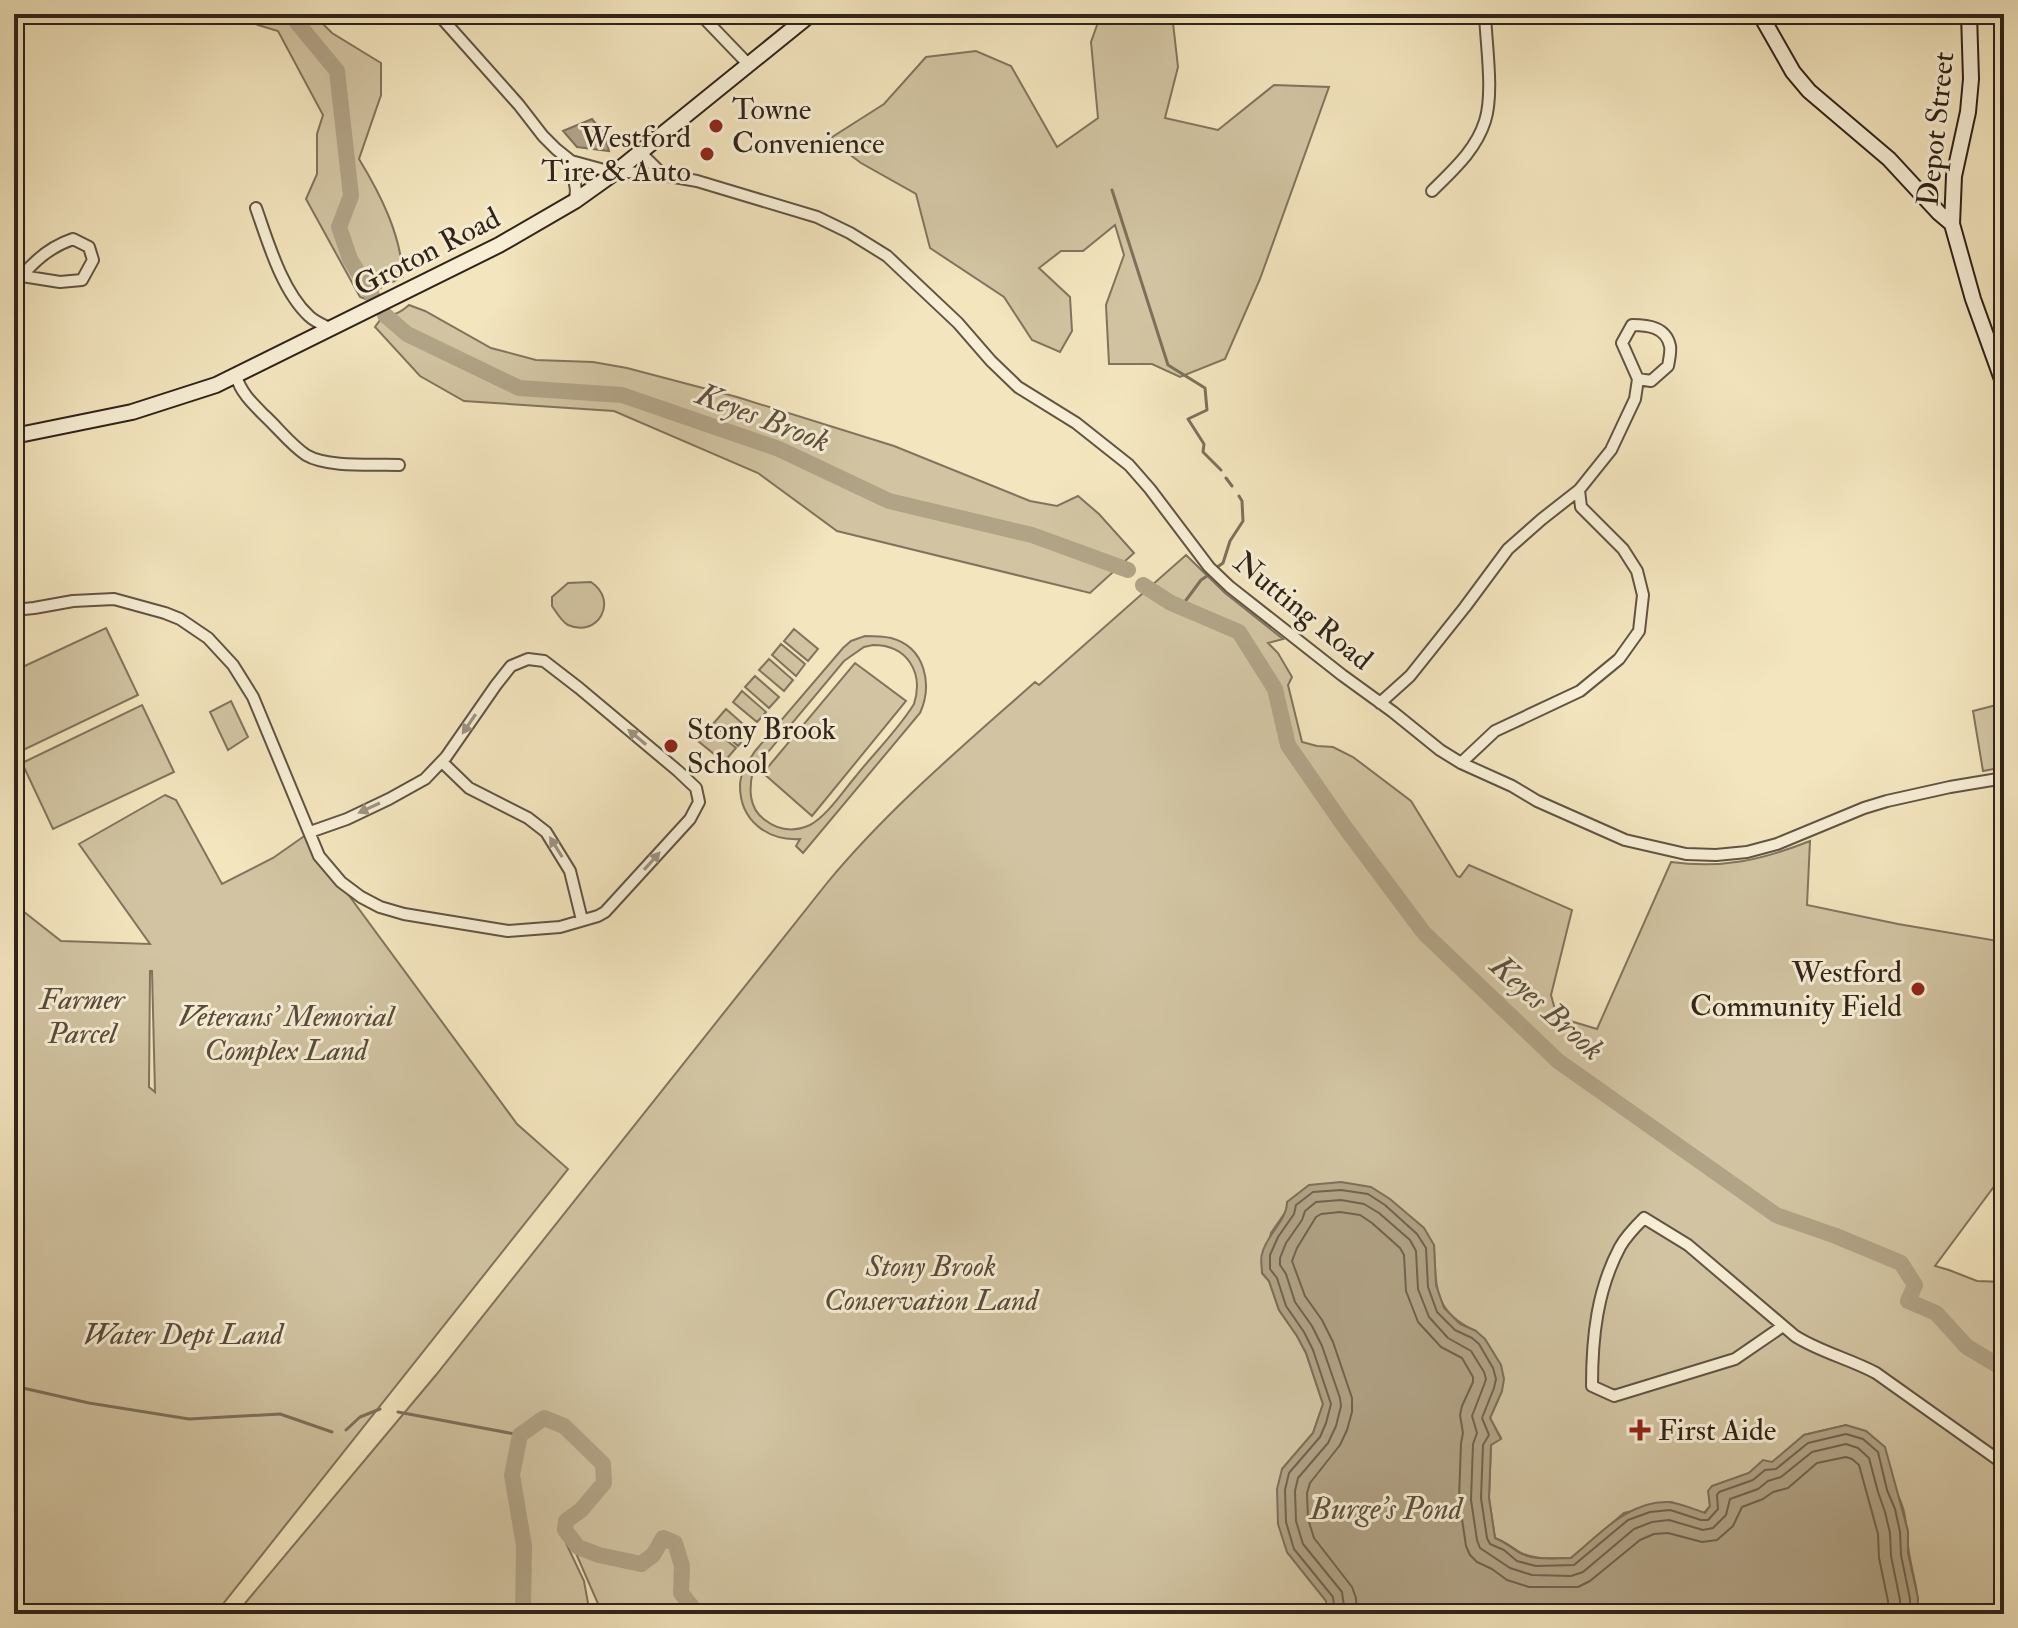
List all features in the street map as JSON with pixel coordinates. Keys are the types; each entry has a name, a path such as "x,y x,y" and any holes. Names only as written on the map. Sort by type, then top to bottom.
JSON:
{"main road":[{"name":"Groton Road","path":"14,436 150,407 194,393 236,376 499,245 575,201 617,171 811,14"},
{"path":"1760,14 1793,72 1809,91 1889,159 1952,224"},
{"name":"Depot Street","path":"1969,14 1971,79 1968,112 1954,176 1952,224 1978,313 2004,385"}],"street":[{"path":"438,14 543,136 571,161 575,201"},
{"path":"700,14 749,65"},
{"path":"1432,191 1473,147 1485,122 1488,105 1485,14"},
{"path":"641,153 663,175"},
{"name":"Nutting Road","path":"571,161 617,171 697,181 817,217 887,256 958,323 1018,387 1076,423 1129,465 1209,567 1230,587 1423,738 1461,763 1625,840 1702,856 1747,852 1777,844 1887,801 2004,778"},
{"path":"256,208 279,269 297,302 311,318 331,329"},
{"path":"73,239 89,247 93,260 82,280 60,282 18,276 49,251 73,239"},
{"path":"1380,703 1410,676 1508,549 1579,490 1611,450 1635,399 1638,379 1622,343 1632,325 1651,325 1662,332 1670,346 1668,366 1651,381 1638,379"},
{"path":"236,376 250,401 292,444 309,456 326,461 399,465"},
{"path":"1461,763 1495,731 1580,691 1619,659 1639,631 1643,595 1637,571 1623,549 1581,507 1579,490"},
{"path":"14,610 73,601 114,599 180,619 208,638 233,665 253,697 319,856 341,882 361,897 394,911 508,931 560,927 598,916 690,819 699,802 696,788 579,688 544,661 528,659 511,666 442,762 425,779 350,817 310,832"},
{"path":"442,762 469,788 528,818 546,832 570,871 582,920"},
{"path":"1783,1326 1735,1359 1614,1396 1592,1386 1592,1346 1603,1286 1620,1246 1644,1218 1688,1245 1808,1345 1876,1373 2004,1464"}],"green space":[{"path":"236,14 313,14 332,33 381,63 381,95 359,159 388,216 398,246 403,277 378,289 377,298 371,301 360,297 306,199 317,174 317,134 323,115 278,31"},
{"path":"1101,14 1172,14 1178,67 1165,118 1218,130 1274,85 1329,87 1260,279 1225,359 1180,377 1152,364 1109,364 1106,305 1124,255 1115,225 1083,251 1061,251 1039,268 1070,297 1072,331 1060,352 1032,340 1004,297 930,248 916,194 861,163 829,139 884,104 926,57 976,51 1011,66 1057,147 1098,118 1091,42"},
{"name":"Keyes Brook","path":"409,305 491,348 536,360 593,362 627,368 737,397 894,446 1030,501 1057,506 1078,496 1134,553 1090,593 837,531 758,473 614,411 464,401 420,376 375,327 383,316 397,313"},
{"name":"Stony Brook Conservation Land","path":"1186,555 1225,593 1283,639 1268,643 1278,653 1292,677 1288,685 1302,742 1333,747 1353,757 1411,801 1457,876 1460,877 1469,865 1572,910 1551,995 1557,1017 1597,1029 1671,862 1708,864 1742,861 1810,841 1807,905 2004,942 2004,1173 1935,1266 1977,1281 2004,1282 2004,1614 1917,1614 1917,1593 1903,1508 1886,1475 1846,1425 1804,1435 1772,1463 1763,1461 1749,1473 1712,1486 1709,1491 1710,1506 1704,1513 1671,1502 1624,1513 1571,1558 1537,1558 1518,1551 1495,1538 1489,1498 1491,1445 1501,1438 1490,1418 1502,1391 1476,1331 1462,1324 1444,1307 1437,1286 1434,1245 1287,1210 1271,1233 1262,1273 1269,1281 1279,1310 1306,1353 1323,1404 1313,1433 1282,1469 1287,1552 1326,1601 1327,1614 600,1614 575,1551 566,1543 584,1581 590,1614 236,1614 436,1375 851,855 954,754 1035,682 1039,685"},
{"path":"591,582 603,599 601,616 588,626 579,628 568,625 552,606 552,597 568,583"},
{"path":"106,628 138,695 17,753 14,748 14,671"},
{"path":"794,629 818,649 808,661 784,641"},
{"path":"865,636 884,637 912,649 919,658 926,679 924,702 920,713 803,853 796,846 800,839 788,839 767,832 751,819 741,798 741,777 755,751 851,641","holes":["885,646 904,655 910,662 917,681 914,704 823,816 810,825 792,829 770,824 759,815 753,804 753,770 844,661 864,647"]},
{"path":"781,644 805,664 796,676 772,655"},
{"path":"769,659 793,680 784,691 759,670"},
{"path":"855,663 906,701 812,816 763,773"},
{"path":"755,676 779,697 769,708 745,687"},
{"path":"742,691 766,712 757,722 733,702"},
{"path":"231,701 248,737 228,750 210,712"},
{"path":"2004,703 2004,767 1983,771 1973,711"},
{"path":"142,705 174,772 53,829 22,763"},
{"path":"726,709 751,731 738,746 713,724"},
{"path":"710,727 736,748 724,762 698,741"},
{"path":"165,795 176,800 222,884 273,858 310,832 317,852 517,1124 568,1169 215,1614 14,1614 14,904 61,941 150,944 79,844","holes":["152,971 155,1092 149,1087"]}],"water":[{"path":"592,119 605,135 609,151 577,147 563,131"},
{"name":"Burge's Pond","path":"1341,1182 1371,1187 1424,1228 1434,1245 1436,1285 1444,1308 1460,1324 1485,1339 1501,1365 1504,1379 1502,1391 1490,1418 1501,1439 1491,1445 1489,1498 1495,1538 1530,1557 1571,1558 1604,1529 1640,1507 1668,1502 1705,1513 1710,1506 1708,1491 1712,1486 1749,1473 1763,1460 1772,1462 1804,1435 1846,1425 1866,1431 1885,1447 1908,1531 1908,1553 1918,1598 1917,1614 1327,1614 1326,1601 1287,1552 1278,1524 1277,1489 1282,1469 1313,1433 1323,1404 1306,1353 1279,1310 1269,1281 1262,1273 1261,1258 1264,1247 1284,1215 1287,1202 1309,1185"}],"waterway":[{"name":"Keyes Brook","path":"290,14 337,71 351,196 339,227 350,259 374,299"},
{"path":"1112,190 1168,365 1205,388 1207,410 1188,419 1204,444 1203,452 1221,470"},
{"name":"Keyes Brook","path":"385,315 407,334 519,388 622,395 779,449 889,501 1032,535 1128,570"},
{"path":"1226,478 1232,486"},
{"path":"1216,568 1223,563 1230,541 1243,521 1239,496"},
{"path":"1181,607 1201,580 1210,574"},
{"name":"Keyes Brook","path":"1143,585 1171,603 1239,632 1275,689 1288,745 1344,826 1424,933 1558,1061 1776,1215 1901,1263 1915,1285 1908,1301 1936,1313 1967,1347 2004,1369"},
{"path":"14,1386 89,1403 189,1419 280,1414 332,1432"},
{"path":"346,1430 360,1417 380,1409"},
{"path":"398,1412 520,1435"},
{"path":"523,1614 524,1546 512,1475 520,1435 544,1418 564,1426 603,1464 604,1483 581,1510 566,1521 565,1530 578,1547 641,1564 653,1555 663,1538 675,1543 682,1566 681,1593 696,1612 702,1614"}],"place":[{"name":"Towne Convenience","path":"716,126"},
{"name":"Westford Tire & Auto","path":"707,154"},
{"name":"Stony Brook School","path":"671,746"},
{"name":"Westford Community Field","path":"1918,989"},
{"name":"First Aide","path":"1640,1430"}],"park label":[{"name":"Farmer Parcel","path":"82,1016"},
{"name":"Veterans' Memorial Complex Land","path":"286,1033"},
{"name":"Water Dept Land","path":"183,1334"}]}
